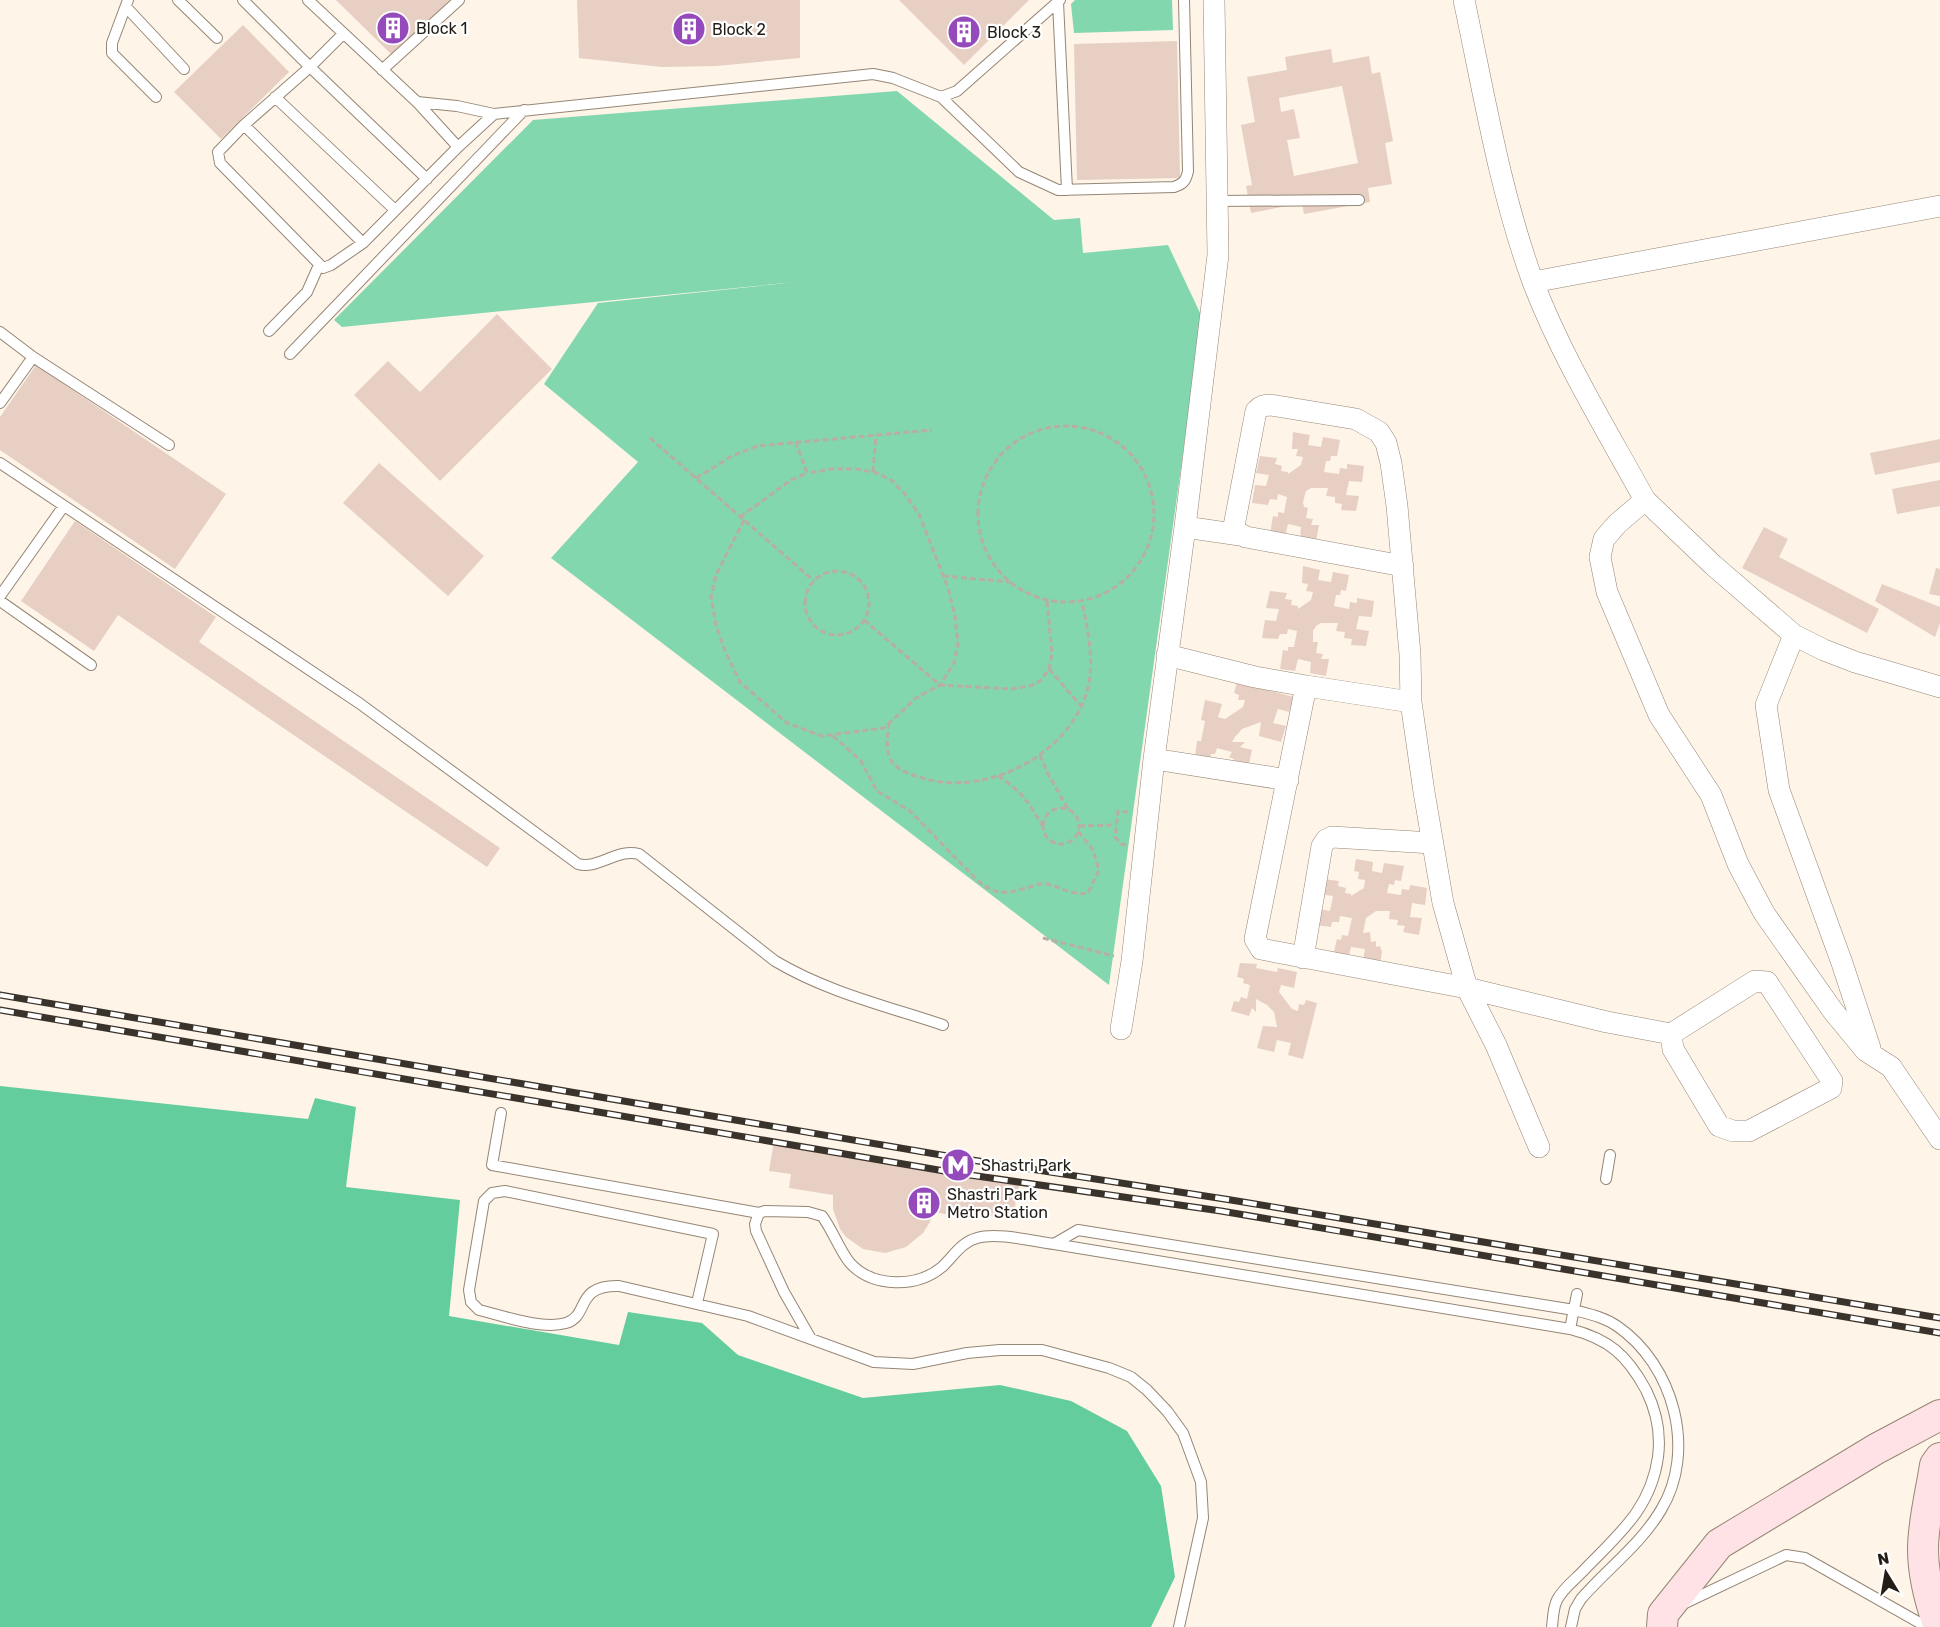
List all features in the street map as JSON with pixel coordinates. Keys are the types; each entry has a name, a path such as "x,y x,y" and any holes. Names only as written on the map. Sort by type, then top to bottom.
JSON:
{"street":[{"path":"1121,1029 1132,961 1154,759 1218,255 1214,0"},
{"path":"1464,0 1510,208 1533,282 1559,342 1645,500 1713,565 1794,635 1855,662 1940,687"},
{"path":"1533,282 1940,206"},
{"path":"1240,535 1235,531 1234,525 1256,411 1260,407 1271,405 1356,419 1379,432 1386,444 1391,463 1403,566 1410,654 1411,702 1443,903 1467,988 1496,1045 1539,1147"},
{"path":"1645,500 1617,524 1604,539 1600,557 1607,592 1659,715 1711,795 1738,864 1764,914 1833,1011 1866,1051 1891,1067 1940,1139"},
{"path":"1185,527 1240,535 1403,566"},
{"path":"1794,635 1766,705 1779,790 1842,963 1872,1054"},
{"path":"1167,655 1306,687 1411,702"},
{"path":"1306,687 1256,939 1261,949 1467,988 1607,1022 1671,1034 1755,981 1767,982 1832,1081 1832,1085 1831,1088 1749,1131 1733,1131 1719,1126 1673,1049 1671,1034"},
{"path":"1154,759 1288,780"},
{"path":"1303,958 1322,846 1326,840 1332,837 1433,843"},
{"path":"1660,1620 1719,1544 1876,1449 1940,1415"},
{"path":"1939,1627 1926,1580 1923,1548 1935,1465 1940,1458"}],"lane":[{"path":"178,0 217,38"},
{"path":"243,0 427,179"},
{"path":"308,0 417,102 458,147"},
{"path":"382,70 459,0"},
{"path":"417,102 457,106 494,114 873,74 893,78 941,97 1018,172 1058,190 1174,187 1182,185 1187,179 1188,171 1184,0"},
{"path":"1059,1 1067,190"},
{"path":"941,97 957,91 1059,1"},
{"path":"156,97 112,53 112,43 127,3 184,69"},
{"path":"343,34 310,67 244,125 219,150 218,159 324,268 363,243 494,114"},
{"path":"275,97 395,210"},
{"path":"290,354 524,110"},
{"path":"244,125 363,243"},
{"path":"1217,201 1359,200"},
{"path":"269,331 307,292 319,265"},
{"path":"0,332 33,357 169,445"},
{"path":"0,403 33,357"},
{"path":"0,463 358,703 578,864 586,866 621,854 639,854 775,961 797,974 822,986 943,1025"},
{"path":"0,596 63,507"},
{"path":"0,601 91,664"},
{"path":"501,1113 492,1165 759,1213 765,1211 808,1212 822,1216 850,1263 871,1277 892,1283 919,1280 941,1268 966,1242 988,1236 1054,1244 1570,1329 1606,1342 1635,1372 1650,1398 1655,1414 1659,1451 1656,1474 1642,1507 1630,1523 1557,1600 1552,1627"},
{"path":"1606,1179 1610,1155"},
{"path":"697,1303 713,1234 505,1191 492,1193 484,1201 469,1290 471,1302 479,1310 548,1326 568,1323 576,1317 593,1290 603,1286 619,1286 748,1316 874,1362 913,1364 989,1351 1042,1350 1109,1368 1131,1377 1167,1411 1183,1434 1200,1482 1203,1518 1179,1627"},
{"path":"759,1213 755,1224 756,1231 784,1292 811,1339"},
{"path":"1054,1244 1078,1230 1574,1310 1600,1317 1616,1325 1641,1347 1652,1361 1670,1397 1678,1436 1676,1473 1671,1491 1662,1509 1639,1539 1581,1599 1575,1609 1571,1627"},
{"path":"1570,1329 1577,1294"},
{"path":"1660,1620 1786,1555 1804,1558 1927,1627"}],"path":[{"path":"1064,425 1094,430 1121,444 1141,465 1153,493 1156,523 1148,552 1130,576 1106,594 1082,602 1047,601 1020,591 998,572 984,548 977,520 980,491 992,465 1011,445 1036,430 1064,425"},
{"path":"696,478 747,449 932,430"},
{"path":"873,472 876,435"},
{"path":"650,438 814,581"},
{"path":"796,443 807,472"},
{"path":"858,469 873,472 891,480 919,514 943,576 955,616 958,644 954,663 940,685 916,698 884,728 822,736 787,723 740,682 716,625 711,597 716,575 742,518 791,480 807,472 858,469"},
{"path":"832,572 852,575 866,591 868,611 864,620 847,633 836,635 816,628 809,620 804,600 807,590 814,581 822,574 832,572"},
{"path":"943,576 1010,582"},
{"path":"864,620 940,685 1011,689 1030,686 1040,681 1049,669 1052,654 1047,601"},
{"path":"889,723 887,749 894,764 911,775 938,782 964,783 998,776 1030,761 1057,742 1082,705 1092,671 1082,602"},
{"path":"1049,669 1082,705"},
{"path":"832,735 861,761 877,790 910,811 976,879 996,892 1008,893 1045,883 1078,895 1088,893 1099,870 1093,850 1078,831"},
{"path":"998,776 1017,789 1028,802 1042,825 1046,837 1056,844 1069,843 1078,831 1077,816 1068,809 1048,774 1040,754"},
{"path":"1042,825 1046,814 1051,810 1068,809"},
{"path":"1079,826 1117,825"},
{"path":"1043,938 1132,961"}],"green space":[{"path":"1075,0 1172,0 1173,30 1074,33 1071,4"},
{"path":"897,91 1054,220 1080,218 1083,253 1168,245 1202,317 1109,985 551,558 638,462 544,384 598,303 796,282 342,327 334,320 533,120"},
{"path":"0,1086 308,1119 315,1098 356,1107 346,1187 460,1200 449,1316 619,1345 628,1312 702,1323 738,1355 863,1398 1000,1385 1071,1401 1127,1431 1161,1486 1175,1577 1151,1627 0,1627"}],"building":[{"name":"Block 1","path":"336,0 450,0 394,57"},
{"name":"Block 2","path":"577,0 800,0 800,58 716,66 662,67 579,58"},
{"name":"Block 3","path":"899,0 1029,0 964,65"},
{"path":"243,25 289,72 221,139 174,92"},
{"path":"1177,41 1180,178 1077,180 1074,44"},
{"path":"1331,49 1333,63 1369,56 1372,74 1380,72 1393,141 1385,143 1392,184 1368,188 1370,202 1304,214 1302,203 1251,213 1246,186 1252,185 1241,125 1255,122 1247,77 1287,70 1285,57","holes":["1342,86 1358,163 1294,176 1287,140 1300,138 1294,109 1281,112 1279,98"]},
{"path":"497,314 552,369 440,481 354,395 388,361 420,392"},
{"path":"36,365 226,494 175,569 0,450 0,417"},
{"path":"1293,432 1310,435 1308,445 1321,447 1323,437 1340,440 1337,456 1331,456 1330,461 1326,461 1324,472 1339,474 1340,468 1347,469 1347,464 1364,466 1362,482 1349,481 1346,495 1359,496 1356,511 1341,510 1342,504 1335,503 1335,497 1326,496 1328,488 1311,488 1306,491 1303,502 1304,507 1308,508 1306,518 1313,519 1311,525 1319,525 1316,541 1300,539 1301,527 1288,524 1285,536 1270,534 1273,516 1278,517 1278,512 1284,513 1287,497 1278,494 1277,500 1270,499 1268,505 1252,503 1255,485 1266,486 1269,475 1256,473 1260,456 1277,458 1275,464 1282,466 1281,471 1288,472 1288,474 1301,465 1303,457 1296,456 1298,449 1292,449"},
{"path":"1940,439 1940,462 1875,475 1870,453"},
{"path":"379,463 484,556 448,596 343,503"},
{"path":"1940,480 1940,506 1897,514 1892,489"},
{"path":"75,521 216,617 199,642 500,848 487,867 118,615 94,651 21,601"},
{"path":"1764,527 1788,539 1779,557 1879,609 1867,633 1742,568"},
{"path":"1303,566 1320,570 1318,580 1331,582 1333,572 1349,575 1346,591 1341,590 1340,595 1336,595 1334,606 1349,609 1350,602 1357,603 1357,598 1374,601 1372,617 1359,616 1356,629 1369,631 1366,646 1351,645 1352,639 1344,638 1345,632 1336,631 1338,623 1321,623 1316,626 1313,631 1313,642 1318,642 1316,653 1323,654 1321,659 1329,659 1326,676 1310,673 1311,662 1298,659 1295,671 1280,669 1283,650 1288,651 1288,647 1294,647 1297,631 1288,629 1287,634 1280,634 1278,639 1262,638 1265,620 1276,621 1279,609 1266,608 1270,591 1287,593 1285,599 1292,600 1291,605 1298,606 1298,609 1311,600 1313,592 1306,591 1308,584 1302,583"},
{"path":"1936,568 1940,569 1940,596 1929,594"},
{"path":"1882,584 1940,607 1940,623 1935,637 1875,601"},
{"path":"1237,682 1294,697 1289,712 1278,709 1273,723 1286,726 1281,742 1259,736 1261,722 1242,729 1235,737 1232,742 1245,742 1240,747 1252,750 1248,769 1234,766 1234,759 1229,757 1232,752 1217,748 1215,754 1211,754 1210,761 1195,757 1197,741 1201,741 1205,721 1201,720 1205,700 1222,704 1218,717 1225,719 1243,707 1245,700 1238,700 1239,695 1234,693"},
{"path":"1356,859 1373,862 1372,871 1382,873 1384,863 1404,866 1401,881 1395,880 1394,885 1389,884 1387,893 1401,895 1402,889 1409,890 1410,885 1427,888 1425,905 1412,903 1410,917 1422,918 1419,935 1403,932 1405,926 1397,925 1398,920 1389,919 1390,911 1376,911 1366,918 1363,933 1370,932 1371,942 1376,941 1376,947 1380,946 1382,952 1380,964 1363,961 1365,949 1351,947 1348,959 1333,956 1337,939 1341,940 1342,935 1348,936 1352,918 1340,916 1339,922 1332,922 1331,927 1316,925 1319,909 1330,911 1333,896 1320,894 1323,879 1339,881 1338,886 1346,888 1345,893 1351,896 1364,888 1365,880 1358,879 1359,872 1354,871"},
{"path":"1240,963 1257,964 1256,968 1277,972 1278,968 1297,972 1294,988 1281,985 1279,992 1292,1009 1298,1011 1299,1004 1304,1005 1306,1000 1317,1003 1303,1059 1288,1055 1291,1043 1277,1040 1274,1052 1257,1048 1263,1026 1277,1027 1274,1012 1267,1005 1256,999 1256,1012 1252,1008 1249,1016 1231,1011 1234,1001 1239,1002 1241,997 1247,999 1250,985 1243,983 1244,979 1237,977"},
{"name":"Shastri Park Metro Station","path":"774,1141 1020,1183 1014,1220 963,1211 962,1217 933,1212 923,1233 906,1247 885,1253 863,1249 846,1237 840,1229 833,1209 833,1195 789,1188 791,1174 769,1171"}],"railway":[{"path":"0,995 959,1158 1231,1200 1940,1318"},
{"path":"0,1010 956,1173 1221,1211 1940,1333"}],"place":[{"name":"Block 1","path":"393,28"},
{"name":"Block 2","path":"689,29"},
{"name":"Block 3","path":"964,32"},
{"name":"Shastri Park","path":"958,1165"},
{"name":"Shastri Park Metro Station","path":"924,1203"}]}
